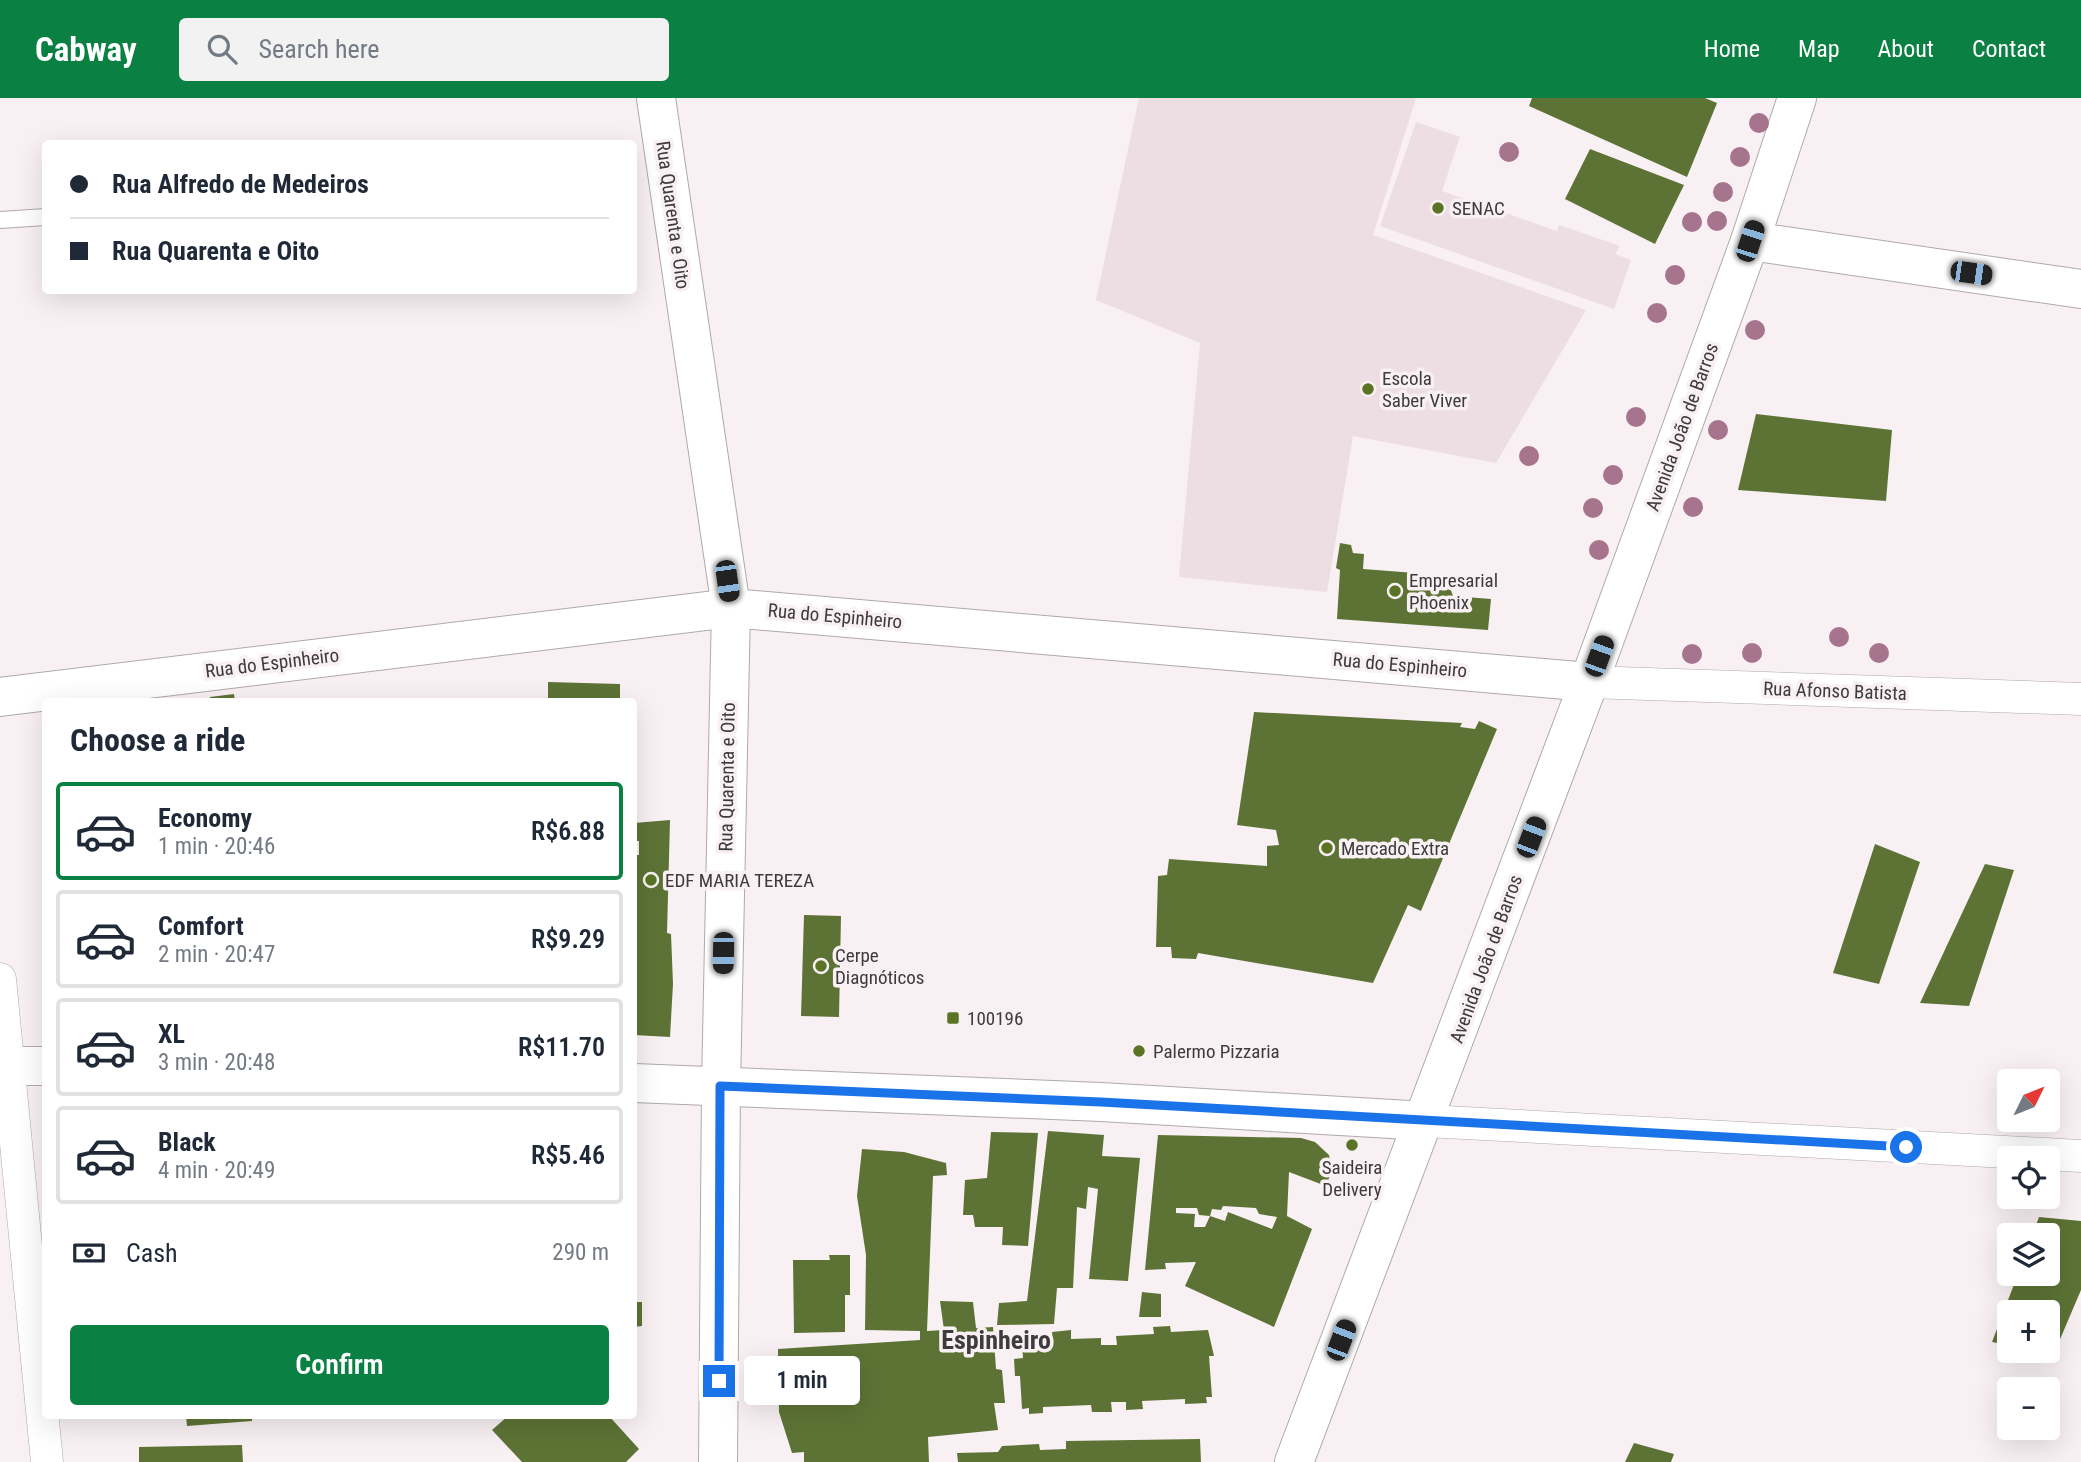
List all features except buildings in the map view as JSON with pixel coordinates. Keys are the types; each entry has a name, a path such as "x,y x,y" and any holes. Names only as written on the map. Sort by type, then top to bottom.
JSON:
{"main road":[{"name":"Rua Quarenta e Oito","path":"656,98 731,608 720,1086 718,1462"},
{"name":"Avenida João de Barros","path":"1294,1462 1426,1121 1589,682 1750,241 1797,98"},
{"path":"1750,241 2081,289"},
{"name":"Rua do Espinheiro","path":"0,697 731,608 1589,682"},
{"path":"4,1066 42,1066"},
{"path":"637,1083 1101,1102 1426,1121"}],"street":[{"name":"Rua Afonso Batista","path":"1589,682 2081,699"},
{"path":"0,979 4,1066 42,1416"},
{"path":"1426,1121 2081,1156"},
{"path":"42,1419 47,1462"}],"lane":[{"path":"0,220 42,217"}],"shaded area":[{"name":"Escola Saber Viver","path":"1139,98 1416,98 1373,235 1586,310 1496,463 1353,436 1327,592 1179,577 1200,343 1096,300"},
{"name":"SENAC","path":"1416,122 1460,137 1442,191 1557,231 1559,225 1620,246 1615,254 1631,260 1614,309 1380,226"}],"place":[{"name":"SENAC","path":"1438,208"},
{"name":"Escola Saber Viver","path":"1368,389"},
{"name":"Empresarial Phoenix","path":"1395,591"},
{"name":"Mercado Extra","path":"1327,848"},
{"name":"EDF MARIA TEREZA","path":"651,880"},
{"name":"Cerpe Diagnóticos","path":"821,966"},
{"name":"100196","path":"953,1018"},
{"name":"Palermo Pizzaria","path":"1139,1051"},
{"name":"Saideira Delivery","path":"1352,1145"}],"district":[{"name":"Espinheiro","path":"996,1340"}],"route":[{"path":"719,1381 720,1086 1101,1102 1906,1147"}]}
